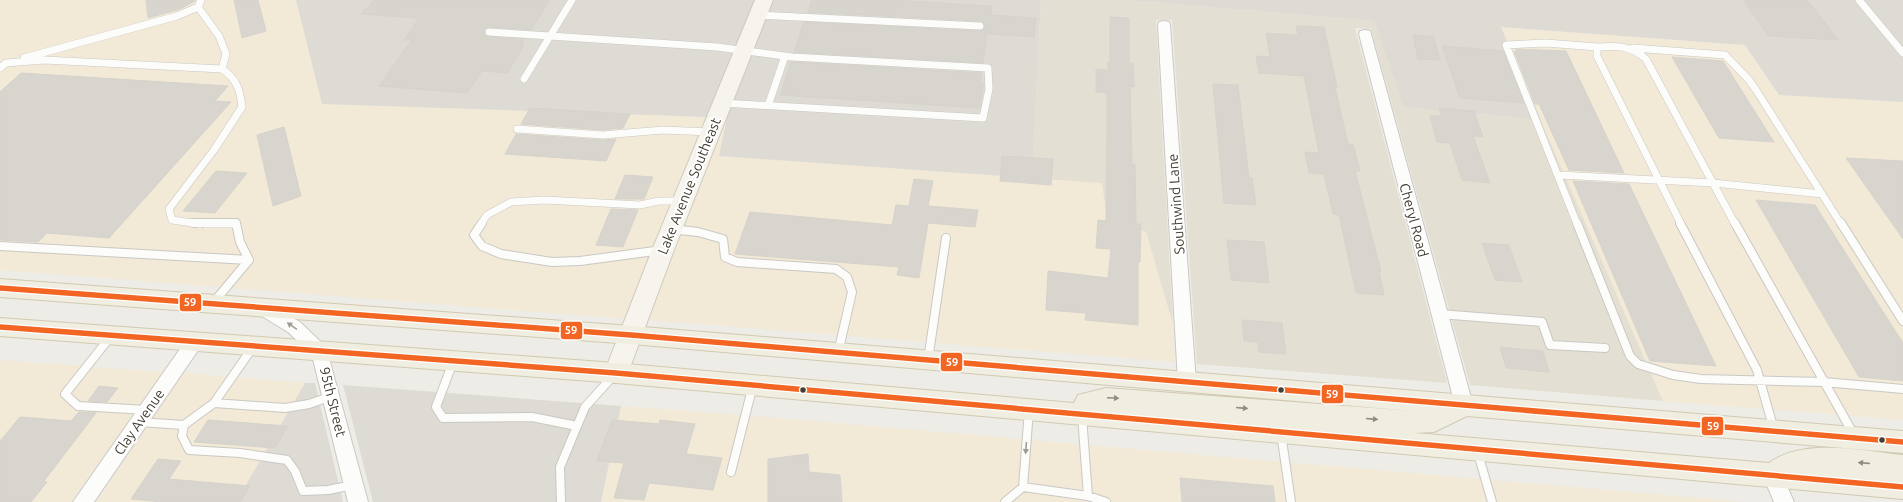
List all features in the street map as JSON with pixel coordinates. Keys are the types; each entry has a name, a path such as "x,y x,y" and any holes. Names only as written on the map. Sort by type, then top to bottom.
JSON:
{"main road":[{"path":"0,288 259,306 631,335 838,354 1903,442"},
{"path":"0,327 616,373 1903,487"},
{"path":"1082,414 1087,402 1106,398 1413,422 1434,421 1464,406"},
{"path":"1773,476 1787,466 1806,461 1824,460 1903,467"}],"street":[{"name":"Lake Avenue Southeast","path":"616,373 682,202 761,8"},
{"name":"Southwind Lane","path":"1164,25 1187,382"},
{"name":"Cheryl Road","path":"1364,34 1464,406"},
{"name":"95th Street","path":"259,306 294,327 320,352 356,494"},
{"name":"Clay Avenue","path":"84,502 195,341"},
{"path":"1773,476 1784,502"}],"lane":[{"path":"0,68 3,62 177,16 198,7 201,0"},
{"path":"524,79 572,0"},
{"path":"1859,0 1903,53"},
{"path":"198,7 219,36 226,54 222,69"},
{"path":"761,8 980,26"},
{"path":"489,32 717,47 743,52 785,56 988,68 989,90 983,118 722,103"},
{"path":"1903,322 1749,80 1725,55 1619,46 1597,47 1546,43 1506,45 1630,356 1638,364 1673,375 1701,379 1824,382 1903,389"},
{"path":"1597,47 1597,56 1704,271 1757,370 1774,431"},
{"path":"1633,48 1646,59 1713,183 1855,438"},
{"path":"768,106 785,56"},
{"path":"3,62 44,60 222,69 234,77 240,90 242,107 214,150 170,209 172,220 201,224 236,223 240,242 249,260"},
{"path":"517,129 603,135 663,130 710,132"},
{"path":"1559,175 1713,183 1822,194"},
{"path":"663,250 580,261 552,262 501,254 482,246 474,235 487,215 511,202 544,200 640,205 659,201 682,202"},
{"path":"672,229 698,232 723,239 725,257 737,262 836,269 847,277 852,292 838,354"},
{"path":"928,361 946,238"},
{"path":"0,246 249,260"},
{"path":"213,304 249,260"},
{"path":"1439,314 1542,322 1550,344 1605,348"},
{"path":"112,335 65,394 78,406 143,416 184,425"},
{"path":"253,347 214,403 184,425 182,436 188,450 240,453 287,460 295,471 303,491 328,490 356,494"},
{"path":"453,362 436,407 444,418 532,417 577,426"},
{"path":"561,502 560,467 585,407 616,373"},
{"path":"731,472 753,385"},
{"path":"214,403 285,408 310,404 332,396"},
{"path":"1024,487 1029,410"},
{"path":"1082,414 1088,496"},
{"path":"1280,432 1291,502"},
{"path":"1477,450 1492,502"},
{"path":"1005,502 1024,487 1088,496 1106,502"}],"shaded area":[{"path":"0,0 296,0 322,104 708,117 627,319 0,270"},
{"path":"296,0 756,0 708,117 322,104"},
{"path":"771,0 1041,0 1032,178 719,156 727,118 725,118"},
{"path":"1041,0 1126,0 1374,21 1403,107 1541,120 1663,401 1470,385 1371,29 1355,28 1447,383 1197,364 1172,20 1156,20 1173,325 1146,232 1108,223 1032,178"},
{"path":"1126,0 1903,0 1903,102 1779,95 1745,45 1501,27 1541,120 1403,107 1374,21"},
{"path":"1500,27 1745,45 1779,95 1903,102 1903,420 1663,401"},
{"path":"725,118 727,118 720,156 1102,183 1108,223 1146,232 1173,325 1175,362 647,320"},
{"path":"0,360 163,372 71,502 0,502"},
{"path":"184,373 305,383 236,502 96,502"},
{"path":"305,383 315,383 343,502 236,502"},
{"path":"343,385 621,406 601,502 373,502"},
{"path":"621,406 766,417 1746,502 601,502"}],"building":[{"path":"146,0 195,1 180,9 148,18"},
{"path":"234,0 258,0 266,31 242,38"},
{"path":"374,0 550,0 531,30 489,27 485,29 484,34 487,36 524,39 521,45 524,45 507,73 482,71 467,93 379,86 412,40 404,40 419,18 361,14"},
{"path":"812,0 890,0 992,6 991,15 1036,18 1034,37 987,34 983,63 794,52 804,22 980,31 985,27 984,23 980,21 808,12"},
{"path":"1743,0 1807,0 1839,40 1769,36"},
{"path":"1110,17 1129,18 1129,63 1133,64 1134,87 1130,86 1132,164 1135,165 1136,224 1141,224 1140,262 1138,262 1138,325 1085,320 1086,313 1046,310 1048,271 1108,278 1111,249 1096,248 1098,220 1106,221 1107,93 1096,92 1096,69 1108,70 1108,62 1110,62"},
{"path":"1296,26 1324,27 1337,87 1335,87 1348,144 1353,144 1360,171 1355,171 1381,271 1379,271 1384,295 1356,293 1339,215 1333,214 1324,174 1309,173 1305,152 1319,153 1304,76 1259,73 1256,56 1270,57 1266,33 1298,35"},
{"path":"1413,35 1434,37 1440,60 1418,59"},
{"path":"1442,46 1503,51 1524,103 1460,98"},
{"path":"1516,49 1566,51 1624,173 1569,170 1539,104 1535,104 1514,51 1517,52"},
{"path":"1672,57 1723,61 1774,142 1719,138"},
{"path":"791,62 982,73 980,82 983,83 980,108 780,95"},
{"path":"21,73 228,86 215,101 231,102 109,238 47,233 38,242 0,240 0,92"},
{"path":"1213,84 1238,85 1249,178 1252,178 1256,205 1224,203"},
{"path":"530,108 630,114 623,128 603,130 521,124"},
{"path":"1439,108 1474,111 1483,137 1473,136 1490,183 1462,180 1450,143 1437,142 1430,116 1442,116"},
{"path":"284,127 301,196 273,206 257,135"},
{"path":"516,134 603,140 616,139 606,161 505,154"},
{"path":"1002,156 1053,159 1051,185 1000,181"},
{"path":"1846,158 1903,161 1903,239"},
{"path":"216,171 247,173 215,213 183,211"},
{"path":"625,175 653,177 644,199 615,199"},
{"path":"914,179 933,181 928,206 978,210 975,227 928,223 919,278 897,275 899,267 735,254 750,212 892,225 896,205 909,206"},
{"path":"1573,181 1629,184 1716,366 1650,361"},
{"path":"1756,200 1815,205 1903,343 1903,381 1859,377"},
{"path":"611,209 638,210 623,247 596,245"},
{"path":"1227,240 1264,242 1269,283 1231,280"},
{"path":"1482,243 1509,245 1522,282 1495,280"},
{"path":"1242,320 1282,323 1286,354 1259,352 1258,342 1244,341"},
{"path":"1500,347 1543,351 1549,372 1506,368"},
{"path":"99,386 118,388 107,402 88,401"},
{"path":"79,412 96,413 44,481 47,482 31,502 0,502 0,441 20,417 71,421"},
{"path":"208,420 288,426 275,448 194,442"},
{"path":"612,420 659,424 660,420 695,424 686,454 722,458 713,490 649,483 644,500 614,498 624,463 597,461"},
{"path":"808,454 809,472 840,475 842,502 768,502 768,459"},
{"path":"158,459 181,461 169,479 250,486 240,502 162,502 131,499"},
{"path":"1180,478 1273,486 1275,502 1182,502"}],"transit line":[{"name":"59","path":"0,288 631,335 1903,442"},
{"name":"59","path":"0,327 616,373 1903,487"}]}
